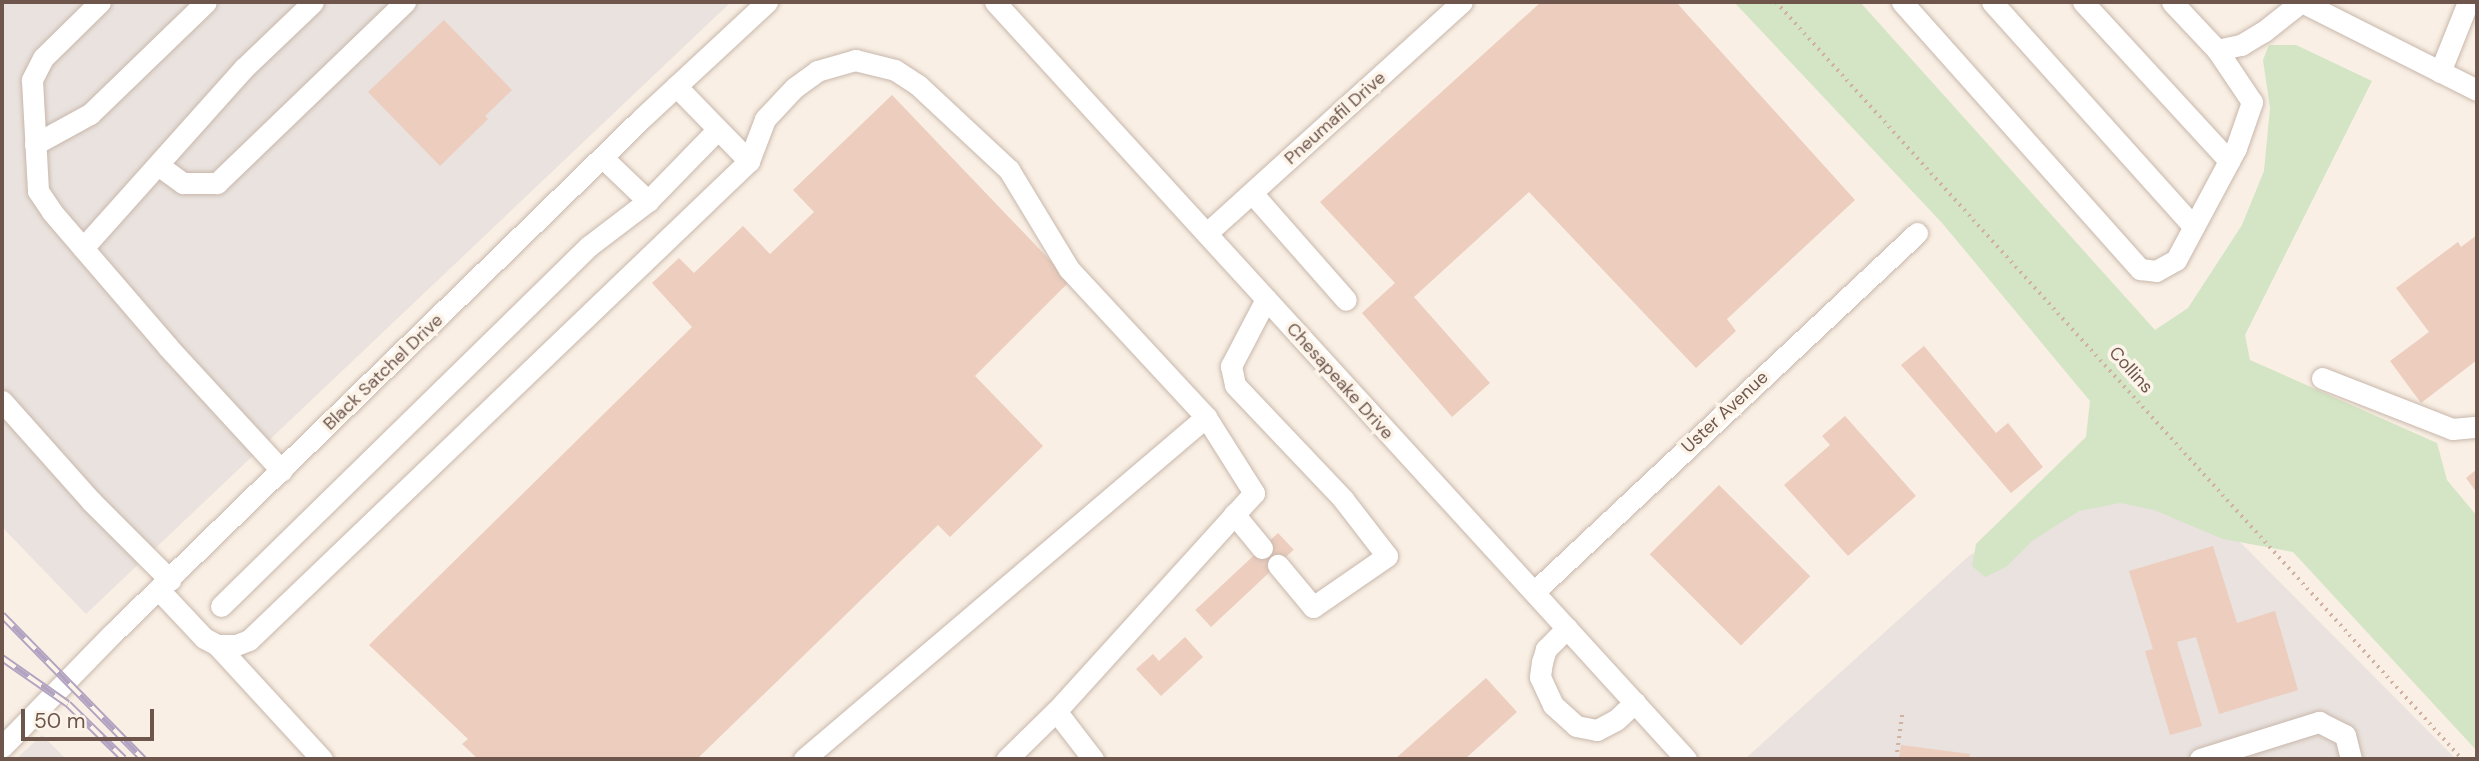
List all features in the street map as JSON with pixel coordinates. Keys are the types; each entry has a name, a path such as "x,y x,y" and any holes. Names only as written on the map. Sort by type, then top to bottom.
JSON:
{"street":[{"path":"100,2 43,58 32,80 38,191 83,248 282,471"},
{"path":"35,144 90,114 205,2"},
{"path":"83,248 244,68 313,2"},
{"path":"158,164 183,183 217,183 405,2"},
{"name":"Black Satchel Drive","path":"2,747 602,157 767,2"},
{"name":"Chesapeake Drive","path":"995,2 1686,759"},
{"name":"Pneumafil Drive","path":"1207,233 1462,2"},
{"path":"1902,2 2140,270 2156,271 2176,260 2229,161 2252,102 2217,50 2172,2"},
{"path":"1992,2 2194,227"},
{"path":"2083,2 2229,161"},
{"path":"2217,50 2241,45 2263,32 2301,2 2477,90"},
{"path":"2440,72 2468,2"},
{"path":"217,645 236,645 249,640 749,161 765,119 794,88 817,71 855,60 895,70 918,85 1009,170 1069,269 1206,417 1254,493 1056,711 1007,759"},
{"path":"676,86 749,161"},
{"path":"221,607 589,246 648,201 718,129"},
{"path":"602,157 648,201"},
{"path":"1252,193 1346,300"},
{"name":"Uster Avenue","path":"1534,592 1917,233"},
{"path":"1266,299 1231,366 1234,385 1343,499 1387,556 1313,607 1278,565"},
{"path":"2322,378 2452,429 2477,427"},
{"path":"2,401 164,585 204,638 217,645 322,759"},
{"path":"804,759 1206,417"},
{"path":"1234,514 1262,548"},
{"path":"1567,628 1551,642 1542,662 1540,677 1553,705 1576,726 1597,730 1616,720 1634,702"},
{"path":"1056,711 1093,759"},
{"path":"2200,759 2319,722 2345,735 2351,759"}],"path":[{"name":"Collins","path":"1776,2 2462,759"},
{"path":"1896,759 1902,714"}],"shaded area":[{"path":"2,2 731,2 86,614 2,527"},
{"path":"2116,491 2228,530 2456,759 1745,759 1970,555"},
{"path":"42,735 66,759 16,759"}],"green space":[{"path":"1734,2 1860,2 2155,330 2188,308 2242,225 2264,171 2270,108 2263,60 2269,45 2296,45 2372,81 2245,335 2250,360 2437,443 2447,480 2477,516 2477,751 2293,552 2223,539 2154,510 2120,503 2079,511 2032,541 2006,567 1985,577 1972,566 1976,544 2086,437 2090,401 1943,224"}],"building":[{"path":"1541,2 1676,2 1855,200 1727,319 1736,331 1696,368 1529,192 1414,297 1490,383 1452,417 1362,313 1395,283 1320,202"},
{"path":"444,20 512,90 485,116 488,119 440,166 368,92"},
{"path":"892,95 1070,281 975,376 1043,446 950,537 938,525 697,759 478,759 462,744 468,739 369,645 692,327 652,283 679,258 694,273 743,226 770,254 814,212 793,190"},
{"path":"2477,235 2477,360 2421,403 2390,361 2429,332 2396,288 2458,242 2461,247"},
{"path":"1924,346 1996,433 2008,423 2043,467 2011,493 1901,365"},
{"path":"1845,416 1916,496 1848,556 1784,485 1830,445 1822,436"},
{"path":"2477,469 2477,493 2466,478"},
{"path":"1719,485 1810,576 1741,646 1650,554"},
{"path":"1278,533 1294,550 1211,627 1195,610"},
{"path":"2213,546 2237,623 2275,611 2298,690 2219,714 2196,637 2177,642 2202,726 2170,735 2145,651 2153,649 2129,571"},
{"path":"1185,637 1203,657 1161,696 1136,669 1153,654 1159,661"},
{"path":"1486,678 1517,712 1465,759 1395,759"},
{"path":"1901,745 1970,754 1969,759 1899,759"}],"railway":[{"path":"2,615 143,759"},
{"path":"2,658 68,704 124,759"}]}
